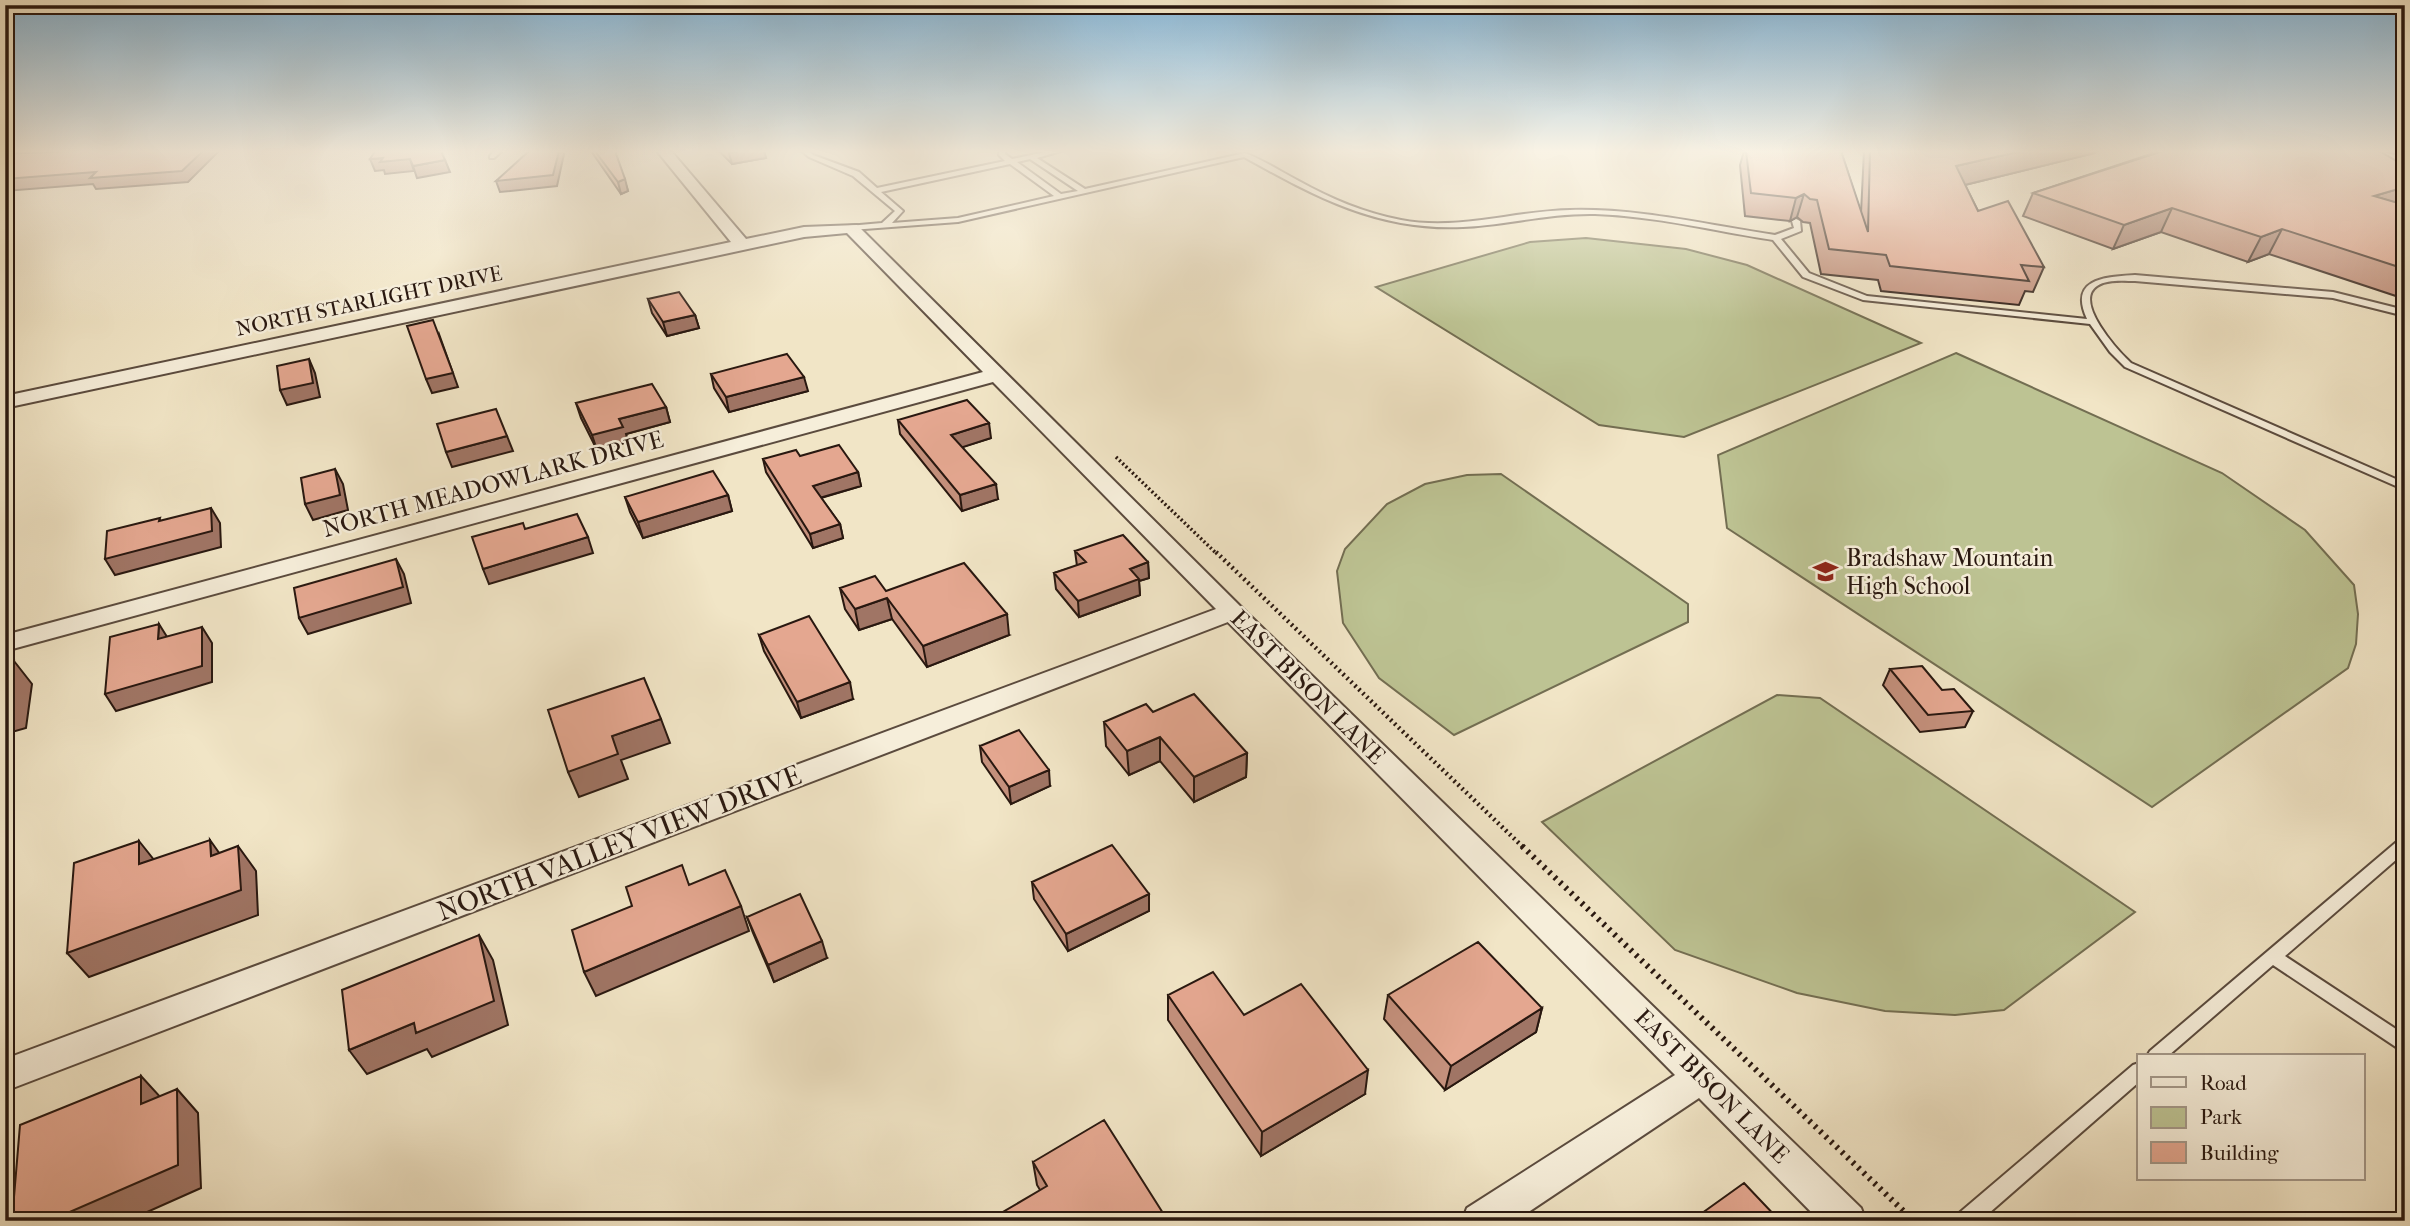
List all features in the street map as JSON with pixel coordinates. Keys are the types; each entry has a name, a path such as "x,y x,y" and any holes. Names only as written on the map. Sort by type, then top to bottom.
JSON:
{"street":[{"path":"712,208 743,245 804,232 851,228"},
{"name":"EAST BISON LANE","path":"851,228 1232,612 1847,1221"},
{"name":"NORTH STARLIGHT DRIVE","path":"5,402 743,245"},
{"name":"NORTH MEADOWLARK DRIVE","path":"5,643 995,375"},
{"name":"NORTH VALLEY VIEW DRIVE","path":"5,1075 1232,612"},
{"path":"1481,1221 1703,1076"}],"lane":[{"path":"884,226 899,211 896,208"},
{"path":"851,228 958,220 1010,208"},
{"path":"1345,208 1378,218 1463,226 1569,212 1617,213 1776,238 1798,229 1796,221"},
{"path":"1776,238 1806,275 1866,299 2094,322"},
{"path":"2405,313 2333,295 2135,278 2107,280 2091,286 2085,295 2084,306 2116,356 2144,375 2405,487"},
{"path":"2158,1054 2405,843"},
{"path":"2272,956 2405,1045"},
{"path":"1965,1221 2137,1073"}],"path":[{"path":"1110,451 1914,1221"}],"green space":[{"path":"1586,238 1686,249 1747,265 1921,343 1684,437 1599,425 1376,287 1530,242"},
{"path":"1956,353 2222,473 2305,530 2354,585 2358,614 2356,644 2348,668 2152,807 1727,528 1718,455"},
{"path":"1501,474 1688,604 1688,622 1454,735 1379,678 1343,623 1337,571 1345,549 1387,504 1425,484 1467,475"},
{"path":"1777,695 1820,698 2135,912 2004,1010 1955,1015 1885,1011 1797,993 1675,950 1542,822"}],"building":[{"path":"1819,208 1860,208 1868,232 1869,208 1977,208 1978,211 2012,208 2044,267 2021,265 2029,281 1890,266 1886,255 1829,249"},
{"path":"2076,208 2171,208 2124,225"},
{"path":"2173,208 2405,208 2405,269 2282,229 2261,237"},
{"path":"679,292 695,315 663,322 648,299"},
{"path":"433,320 453,373 426,379 407,326"},
{"path":"787,354 804,377 726,397 711,374"},
{"path":"309,359 313,383 280,390 277,366"},
{"path":"652,384 666,407 619,419 623,427 592,435 576,403"},
{"path":"967,400 989,423 951,435 996,484 960,495 898,420"},
{"path":"496,409 507,436 446,452 437,424"},
{"path":"839,445 858,472 813,486 840,524 810,534 763,459 796,450 800,456"},
{"path":"335,469 340,495 305,504 301,478"},
{"path":"713,471 728,495 638,522 625,497"},
{"path":"211,508 212,531 105,559 107,531"},
{"path":"577,514 588,537 483,569 472,537 523,523 525,529"},
{"path":"1123,535 1148,562 1130,569 1139,579 1078,601 1054,573 1086,562 1075,551"},
{"path":"396,559 403,587 299,618 294,588"},
{"path":"964,563 1007,614 923,646 887,598 855,609 840,588 875,576 886,591"},
{"path":"809,616 850,682 797,702 759,635"},
{"path":"159,624 158,639 202,627 202,666 105,694 110,637"},
{"path":"14,661 7,704 5,704 5,663"},
{"path":"1922,666 1942,690 1954,689 1973,711 1928,715 1890,669"},
{"path":"644,678 661,719 612,736 618,754 568,772 548,710"},
{"path":"1194,694 1247,753 1194,777 1160,737 1127,751 1104,722 1146,704 1153,712"},
{"path":"1019,730 1049,770 1009,787 980,746"},
{"path":"210,840 211,856 238,846 241,890 67,953 74,863 139,841 139,864"},
{"path":"1112,845 1149,894 1066,934 1032,882"},
{"path":"682,865 689,885 725,870 741,906 584,972 572,930 632,906 626,887"},
{"path":"800,894 822,941 768,965 747,917"},
{"path":"479,935 494,1001 416,1033 414,1023 349,1050 342,990"},
{"path":"1478,942 1542,1008 1451,1066 1388,995"},
{"path":"1213,972 1244,1015 1301,984 1368,1070 1262,1132 1168,995"},
{"path":"141,1076 141,1104 177,1089 178,1165 49,1221 12,1221 20,1125"},
{"path":"1104,1120 1168,1221 992,1221 991,1219 1047,1186 1033,1162"},
{"path":"1744,1183 1780,1221 1691,1221"}],"place":[{"name":"Bradshaw Mountain High School","path":"1826,572"}]}
